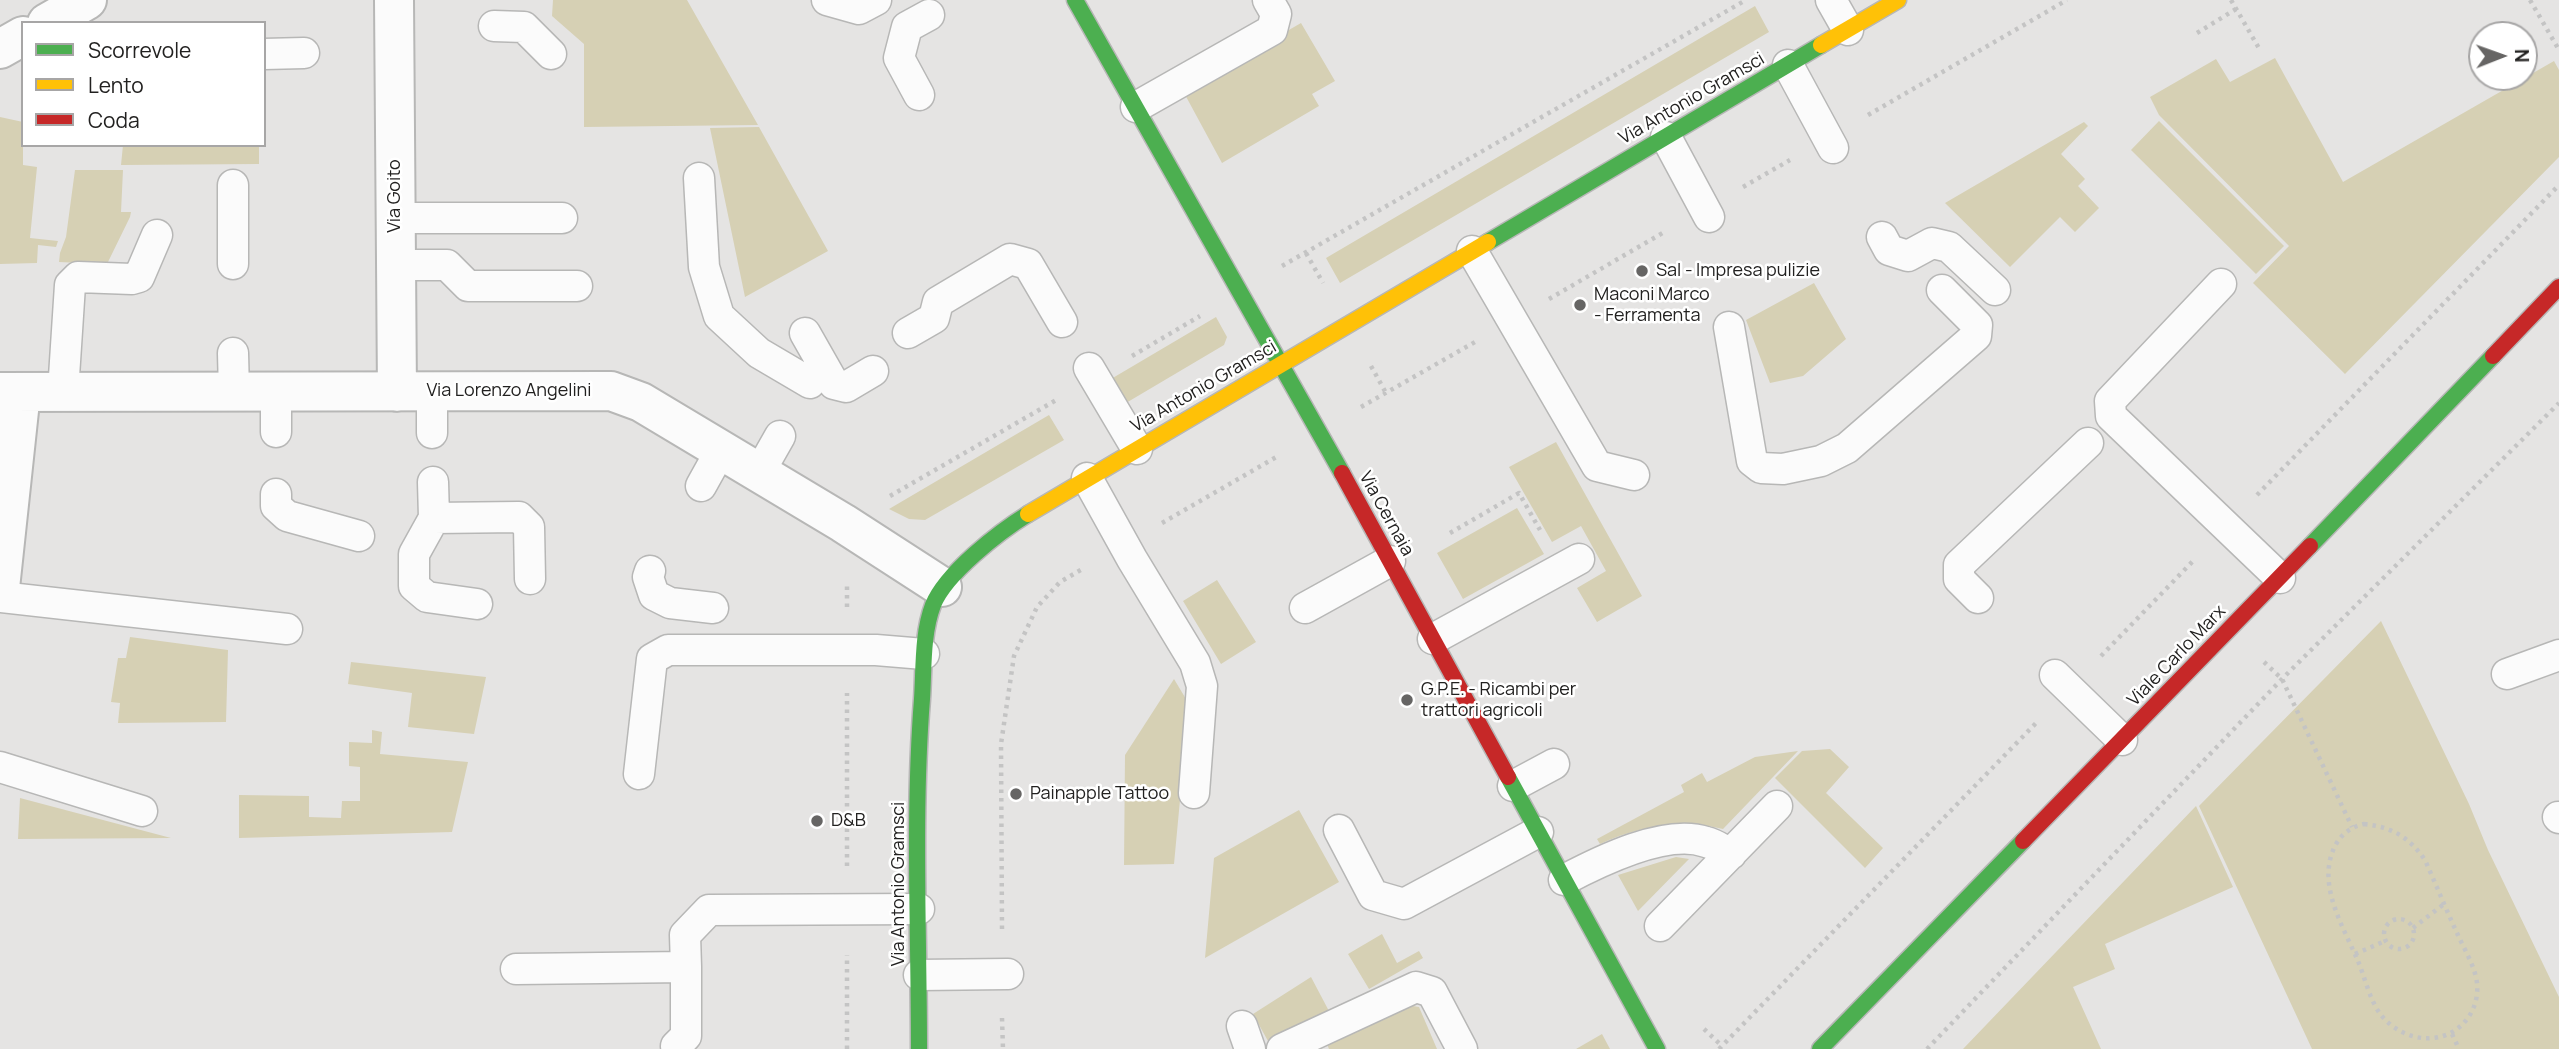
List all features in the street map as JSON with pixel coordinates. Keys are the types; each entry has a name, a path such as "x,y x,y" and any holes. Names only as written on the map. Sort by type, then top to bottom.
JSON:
{"street":[{"path":"50,21 87,0"},
{"name":"Via Cernaia","path":"1076,0 1282,363 1657,1049"},
{"name":"Via Antonio Gramsci","path":"919,1049 918,749 927,627 933,605 942,587 968,559 1012,524 1087,478 1898,0"},
{"name":"Via Goito","path":"395,32 396,265 414,392"},
{"path":"0,49 21,38"},
{"name":"Viale Carlo Marx","path":"1820,1049 2280,578 2559,286"},
{"name":"Via Lorenzo Angelini","path":"0,587 10,392 611,391 641,402 942,587"}],"lane":[{"path":"827,0 859,9 876,0"},
{"path":"1136,107 1272,30 1276,14 1268,0"},
{"path":"1831,0 1848,30"},
{"path":"919,95 899,58 907,27 929,15"},
{"path":"494,26 524,27 551,54"},
{"path":"266,54 304,53"},
{"path":"1788,65 1830,143"},
{"path":"1665,137 1707,213"},
{"path":"699,178 704,267 719,316 759,354 813,385 834,384 846,387 873,371"},
{"path":"233,186 233,264"},
{"path":"396,218 562,218"},
{"path":"63,392 70,285 78,277 139,277 157,235"},
{"path":"1882,237 1889,250 1908,256 1932,243 1949,247 1995,290"},
{"path":"1472,251 1597,466 1634,475"},
{"path":"908,333 934,318 938,302 1010,260 1028,264 1062,322"},
{"path":"396,265 447,265 468,286 577,286"},
{"path":"2221,285 2110,401 2110,416 2280,578"},
{"path":"1729,327 1752,461 1761,468 1783,469 1821,461 1847,447 1976,336 1977,325 1941,290"},
{"path":"805,333 813,385"},
{"path":"233,353 234,392"},
{"path":"1092,373 1137,449"},
{"path":"276,392 276,432"},
{"path":"414,392 432,433"},
{"path":"759,473 780,436"},
{"path":"1978,598 1959,579 1959,565 2088,443"},
{"path":"701,486 721,450"},
{"path":"1087,478 1195,663 1202,686 1194,793"},
{"path":"433,482 434,518 414,554 414,586 427,597 477,604"},
{"path":"276,494 276,506 287,516 359,536"},
{"path":"434,518 519,517 529,527 530,579"},
{"path":"1305,608 1390,561"},
{"path":"1433,639 1570,563"},
{"path":"650,571 648,578 654,595 670,603 713,608"},
{"path":"0,597 287,629"},
{"path":"639,774 652,659 668,650 925,653"},
{"path":"2507,674 2559,655"},
{"path":"2062,682 2122,740"},
{"path":"1513,786 1554,764"},
{"path":"0,767 142,811"},
{"path":"1660,926 1777,807"},
{"path":"1339,830 1373,895 1404,904 1538,832"},
{"path":"1564,880 1606,858 1676,839 1707,842 1731,854"},
{"path":"676,1046 686,1036 685,935 709,910 919,909"},
{"path":"516,969 686,967"},
{"path":"919,975 1005,974"},
{"path":"1282,1049 1416,987 1432,992 1462,1049"}],"path":[{"path":"882,500 1092,373 1241,291 1746,0"},
{"path":"1003,1049 1005,974 1001,744 1014,656 1037,607 1060,582 1512,320 1830,143 2067,0"},
{"path":"2231,0 2260,50"},
{"path":"2530,0 2559,50"},
{"path":"2197,33 2236,9"},
{"path":"1719,1049 2062,682 2227,526 2559,185"},
{"path":"1927,1049 2282,679 2559,403"},
{"path":"1450,533 1519,493 1570,563"},
{"path":"847,570 847,1049"},
{"path":"2229,630 2282,679 2352,827"},
{"path":"2364,824 2380,826 2408,839 2426,860 2474,970 2477,983 2477,995 2472,1010 2461,1027 2452,1034 2431,1038 2413,1037 2397,1030 2380,1014 2334,904 2328,870 2330,856 2337,841 2352,827 2364,824"},
{"path":"2413,928 2444,904"},
{"path":"2397,919 2407,920 2413,928 2415,937 2410,945 2402,949 2392,948 2385,941 2384,932 2388,923 2397,919"},
{"path":"2355,954 2385,941"},
{"path":"2452,1034 2459,1049"}],"shaded area":[{"path":"553,0 687,0 758,125 584,127 584,44 552,16"},
{"path":"1755,6 1769,32 1340,283 1326,258"},
{"path":"1301,23 1335,81 1312,94 1319,106 1222,163 1183,91"},
{"path":"2275,58 2343,182 2502,91 2538,91 2538,70 2554,61 2559,70 2559,157 2345,374 2253,283 2289,246 2159,115 2150,97 2216,59 2230,82"},
{"path":"0,117 21,122 23,165 37,167 30,238 58,241 56,247 38,245 37,263 0,264"},
{"path":"2159,121 2284,246 2256,274 2131,150"},
{"path":"2084,122 2088,126 2061,154 2085,179 2078,186 2099,208 2075,232 2060,217 2010,267 1945,203"},
{"path":"759,127 828,251 745,297 710,128"},
{"path":"123,147 259,147 259,164 121,165"},
{"path":"75,170 123,170 121,212 131,212 130,217 108,262 102,264 59,262 66,237"},
{"path":"1814,283 1846,339 1803,376 1770,383 1746,320"},
{"path":"1216,317 1227,337 1224,345 1126,403 1111,379"},
{"path":"1049,415 1064,440 925,520 909,519 889,509"},
{"path":"1556,442 1642,596 1597,622 1577,588 1606,571 1581,526 1552,542 1509,467"},
{"path":"1517,508 1544,554 1463,599 1437,553"},
{"path":"1217,580 1256,642 1221,664 1183,601"},
{"path":"2381,621 2559,997 2559,1049 2312,1049 2199,806"},
{"path":"130,637 228,650 226,722 118,723 120,703 111,702 118,658 126,658"},
{"path":"351,662 486,677 474,734 408,727 412,693 348,684"},
{"path":"1174,679 1189,704 1174,864 1124,865 1125,755"},
{"path":"372,730 382,732 380,754 468,762 452,832 239,838 239,795 309,796 309,817 341,818 342,801 360,801 360,767 349,766 349,742 372,743"},
{"path":"1830,749 1849,767 1826,793 1883,848 1865,868 1775,778 1802,751"},
{"path":"1798,751 1723,829 1692,825 1660,826 1629,833 1600,844 1597,839 1684,792 1681,785 1702,773 1707,782 1755,757"},
{"path":"20,798 171,838 18,839"},
{"path":"2196,806 2233,887 2105,944 2115,969 2073,987 2101,1049 1963,1049"},
{"path":"1299,810 1339,882 1205,958 1214,858"},
{"path":"1676,857 1689,859 1638,911 1618,875"},
{"path":"1382,934 1397,963 1419,951 1423,958 1369,989 1348,954"},
{"path":"1311,977 1330,1013 1268,1041 1253,1014"},
{"path":"1413,1006 1419,1007 1437,1049 1329,1049 1326,1042"},
{"path":"1602,1034 1610,1049 1576,1049"}],"traffic: fast":[{"path":"1075,0 1342,473"},
{"path":"1488,242 1821,45"},
{"path":"2310,546 2493,356"},
{"path":"919,1049 918,786 924,652 929,616 940,593 961,567 989,542 1028,514"},
{"path":"1508,777 1657,1049"},
{"path":"1820,1049 2023,841"}],"traffic: slow":[{"path":"1821,45 1898,0"},
{"path":"1028,514 1488,242"}],"traffic: jam":[{"path":"2493,356 2559,287"},
{"path":"1342,473 1508,777"},
{"path":"2023,841 2310,546"}],"place":[{"name":"Sal - Impresa pulizie","path":"1642,271"},
{"name":"Maconi Marco - Ferramenta","path":"1580,305"},
{"name":"G.P.E. - Ricambi per trattori agricoli","path":"1407,700"},
{"name":"Painapple Tattoo","path":"1016,794"},
{"name":"D&B","path":"817,821"}]}
